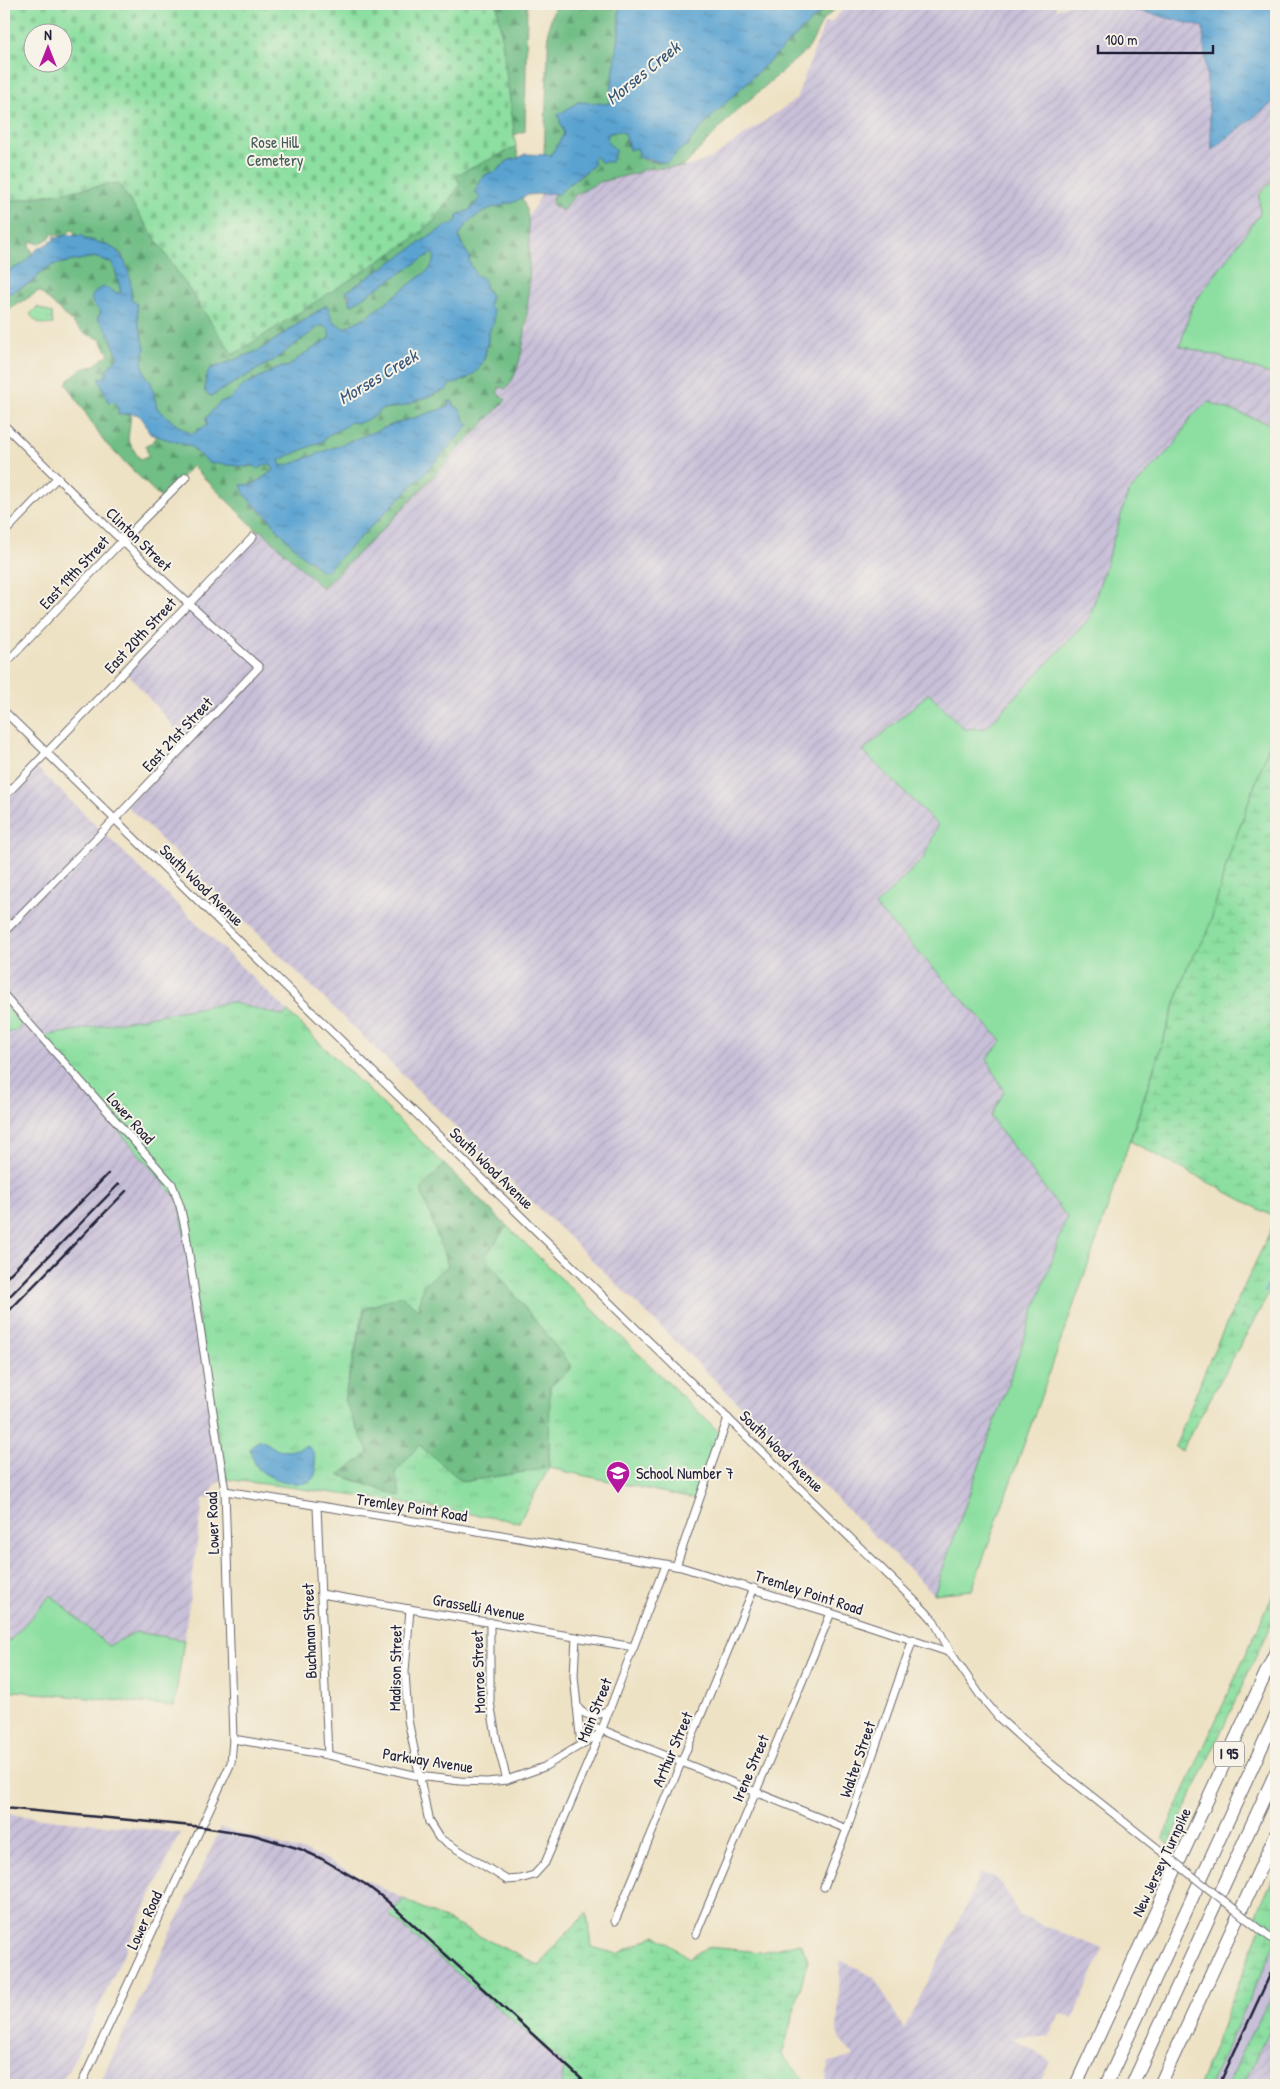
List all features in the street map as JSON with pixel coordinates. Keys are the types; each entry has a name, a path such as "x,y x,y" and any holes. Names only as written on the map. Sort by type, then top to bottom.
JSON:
{"highway":[{"name":"New Jersey Turnpike","path":"1076,2085 1276,1652"},
{"name":"I 95","path":"1106,2085 1276,1716"},
{"path":"1132,2085 1276,1772"},
{"path":"1160,2085 1276,1834"}],"street":[{"name":"Clinton Street","path":"4,425 121,542 188,605 259,667"},
{"name":"East 19th Street","path":"4,665 186,477"},
{"path":"4,533 57,478"},
{"name":"East 20th Street","path":"4,797 253,537"},
{"name":"East 21st Street","path":"4,932 115,819 259,667"},
{"name":"South Wood Avenue","path":"4,710 925,1610 934,1621 951,1653"},
{"name":"Lower Road","path":"4,995 172,1184 185,1228 225,1491 233,1739 231,1763 81,2085"},
{"path":"676,1566 728,1418"},
{"name":"Tremley Point Road","path":"225,1491 496,1534 676,1566 830,1612 951,1653"},
{"name":"Buchanan Street","path":"318,1506 328,1755"},
{"name":"Main Street","path":"545,1863 601,1732 665,1565"},
{"name":"Arthur Street","path":"615,1921 754,1588"},
{"name":"Grasselli Avenue","path":"321,1594 634,1647"},
{"name":"Madison Street","path":"410,1609 405,1672 408,1720 429,1822 438,1838 507,1880 534,1876 545,1863"},
{"name":"Irene Street","path":"696,1934 830,1612"},
{"name":"Monroe Street","path":"490,1622 490,1702 496,1742 507,1780"},
{"path":"576,1637 574,1676 581,1746"},
{"name":"Walter Street","path":"824,1887 848,1829 914,1639"},
{"path":"951,1653 980,1695 1000,1718 1041,1756 1276,1942"},
{"path":"576,1704 581,1712 595,1716 604,1713 610,1708"},
{"path":"601,1732 848,1829"},
{"name":"Parkway Avenue","path":"233,1739 328,1755 418,1776 460,1781 507,1780 544,1767 601,1732"}],"shaded area":[{"path":"849,4 1056,4 1056,10 1069,4 1113,4 1204,27 1212,150 1276,100 1276,177 1259,194 1260,214 1192,306 1180,346 1218,356 1276,376 1276,426 1208,402 1191,417 1175,444 1128,493 1089,619 986,728 964,729 938,825 924,858 876,906 1002,1041 987,1058 1004,1092 990,1117 1067,1217 934,1594 126,805 187,742 126,672 261,530 322,588 382,530 505,400 504,397 497,393 527,328 528,217 542,194 554,193 552,204 562,211 575,195 600,182 637,173 644,169 690,166 712,158 796,99 825,22 830,23"},
{"path":"34,765 288,1012 284,1016 230,1002 179,1201 223,1479 214,1485 210,1498 203,1499 184,1640 136,1632 109,1646 51,1596 4,1647 4,1024 18,1014 4,997 4,796"},
{"path":"4,1814 180,1833 78,2052 60,2085 4,2085"},
{"path":"221,1828 319,1856 404,1899 390,1915 564,2064 562,2085 99,2085"},
{"path":"980,1872 1000,1881 1020,1916 1103,1949 1074,2018 1061,2013 1048,2037 1010,2036 1050,2061 1039,2085 826,2085 828,2062 853,2057 837,2033 840,1960 874,1977 904,2029 971,1896"},
{"path":"1276,1941 1276,1990 1254,2027 1228,2085 1210,2085"},
{"path":"1276,2015 1276,2085 1243,2085"}],"green space":[{"name":"Rose Hill Cemetery","path":"4,4 497,4 516,147 456,175 460,185 436,219 410,241 233,355 118,183 4,202"},
{"path":"497,4 527,4 525,131 514,135"},
{"path":"555,4 619,4 619,35 609,104 578,102 564,134 551,155 544,155 549,26"},
{"path":"829,4 841,4 823,20 809,48 733,114 683,167 644,169 637,173 600,182 575,195 562,211 552,204 554,193 580,177 594,165 592,161 595,156 598,157 608,143 609,133 618,131 625,133 626,143 637,148 646,161 667,163 682,148 689,145 691,139 717,111"},
{"path":"516,147 519,158 509,160 495,172 483,177 475,191 480,198 470,210 457,215 457,220 451,225 447,225 346,292 351,305 432,252 435,258 430,269 368,316 344,329 333,321 326,305 258,351 210,369 206,377 205,392 211,396 274,360 320,326 323,325 330,330 329,339 302,355 288,367 280,367 244,385 229,400 220,402 206,418 207,425 192,434 175,424 157,408 151,382 146,377 142,362 145,348 138,321 137,304 131,299 127,270 121,253 92,240 85,239 83,236 75,235 74,231 71,230 63,236 52,233 51,237 39,244 31,241 29,246 32,251 28,260 21,266 4,272 4,202 118,183 233,354 455,175"},
{"path":"1276,177 1276,376 1218,356 1180,346 1192,306 1260,214 1259,195"},
{"path":"522,197 527,214 529,236 528,308 525,334 514,376 506,389 500,387 497,393 506,400 382,530 322,588 261,530 259,532 192,466 162,499 105,443 66,383 80,370 93,366 109,354 100,339 84,333 39,291 4,313 4,296 34,281 41,272 52,265 94,257 112,263 121,292 116,293 104,287 93,304 101,312 97,319 108,332 118,356 106,371 106,377 100,378 108,401 114,401 125,414 131,414 128,440 138,457 142,459 148,457 146,445 153,442 157,436 179,441 190,446 196,452 235,465 247,467 270,463 274,470 254,484 242,485 252,504 315,566 338,559 421,477 469,425 465,422 464,417 452,401 449,401 449,407 394,424 289,465 281,466 279,460 323,441 350,421 371,418 382,409 404,406 411,401 417,401 433,395 449,385 467,379 484,362 490,328 489,306 491,296 474,272 459,237 466,226 477,216 490,209 503,206 505,203 512,203"},
{"path":"37,307 52,313 53,324 46,325 37,322 32,317 30,314"},
{"path":"1208,402 1276,426 1276,727 1228,859 1207,935 1188,965 1096,1242 972,1590 934,1594 1067,1217 990,1117 1004,1092 987,1058 1002,1041 875,906 924,858 938,825 863,751 929,693 964,729 986,728 1089,619 1128,493 1175,444 1191,417"},
{"path":"1276,727 1276,1218 1130,1141 1188,965 1207,935 1228,859"},
{"path":"230,1002 284,1016 288,1012 444,1164 421,1190 448,1266 423,1285 418,1309 401,1295 364,1309 344,1400 369,1453 339,1475 401,1497 395,1473 419,1445 463,1482 549,1468 519,1522 381,1499 225,1479 179,1201 39,1037"},
{"path":"4,1003 22,1024 17,1030 4,1034"},
{"path":"444,1164 507,1226 485,1257 573,1368 550,1387 549,1468 463,1482 419,1445 401,1497 339,1474 369,1453 344,1400 365,1309 423,1285 448,1266 421,1190"},
{"path":"1276,1219 1276,1281 1181,1451 1175,1447 1208,1363"},
{"path":"507,1226 721,1434 698,1500 549,1468 550,1387 572,1367 485,1257"},
{"path":"1276,1588 1276,1613 1169,1844 1163,1837"},
{"path":"51,1595 108,1646 136,1632 184,1640 174,1706 4,1690 4,1647"},
{"path":"1276,1872 1276,1941 1210,2085 1199,2085 1263,1922 1256,1916"},
{"path":"404,1899 540,1966 553,1947 587,1913 591,1947 618,1954 656,1935 689,1958 707,1947 761,1952 801,1943 808,1960 782,2055 809,2085 562,2085 564,2064 389,1915"},
{"path":"1276,1990 1276,2015 1243,2085 1228,2085 1254,2027"}],"water":[{"name":"Morses Creek","path":"619,4 829,4 717,111 691,139 689,145 682,148 667,163 640,158 637,148 629,150 625,133 618,131 609,133 608,143 616,150 611,162 601,162 595,156 592,161 595,164 571,182 558,195 554,193 527,195 512,203 505,203 503,206 490,209 466,225 459,237 470,257 469,262 476,275 485,282 485,288 491,296 489,305 494,315 494,322 480,367 469,377 449,385 446,391 404,406 382,409 371,418 359,423 350,422 323,441 279,460 281,466 289,465 394,424 448,407 449,401 452,401 454,406 460,409 465,422 469,425 421,477 327,570 319,570 312,561 306,559 268,517 247,498 241,485 254,484 274,470 270,463 258,469 253,465 247,467 209,463 190,446 150,434 140,416 136,414 118,415 118,406 114,401 108,402 99,378 106,377 106,371 118,356 108,332 97,319 101,312 93,304 91,298 97,290 105,287 116,293 121,292 112,263 94,257 52,265 41,272 34,281 4,296 4,272 22,265 36,250 54,240 54,236 57,238 67,235 83,236 85,239 109,246 116,251 122,256 126,264 130,280 131,299 137,304 138,321 145,348 142,362 146,377 151,382 157,408 175,424 192,434 207,425 206,418 220,402 229,400 244,385 280,367 288,367 302,355 329,339 329,330 320,326 274,360 211,396 205,392 206,377 210,369 258,351 327,305 333,321 344,328 368,316 430,269 435,258 432,253 351,305 349,295 346,292 447,225 451,225 457,220 457,215 470,210 480,198 475,191 483,177 495,172 509,160 519,158 525,154 551,155 564,134 558,115 578,102 609,104 619,35"},
{"path":"1113,4 1276,4 1276,100 1212,150 1203,27"},
{"path":"261,1440 276,1449 285,1451 306,1446 310,1448 314,1454 316,1465 314,1477 310,1481 303,1483 287,1482 271,1477 260,1470 252,1457 250,1448"}],"waterway":[{"path":"1265,1291 1276,1269"}],"railway":[{"path":"4,1280 108,1174"},
{"path":"4,1302 119,1184"},
{"path":"4,1316 126,1191"},
{"path":"4,1808 203,1827 254,1835 300,1849 322,1859 365,1884 386,1900 588,2085"},
{"path":"1219,2085 1276,1962"}],"place":[{"name":"School Number 7","path":"618,1494"}]}
